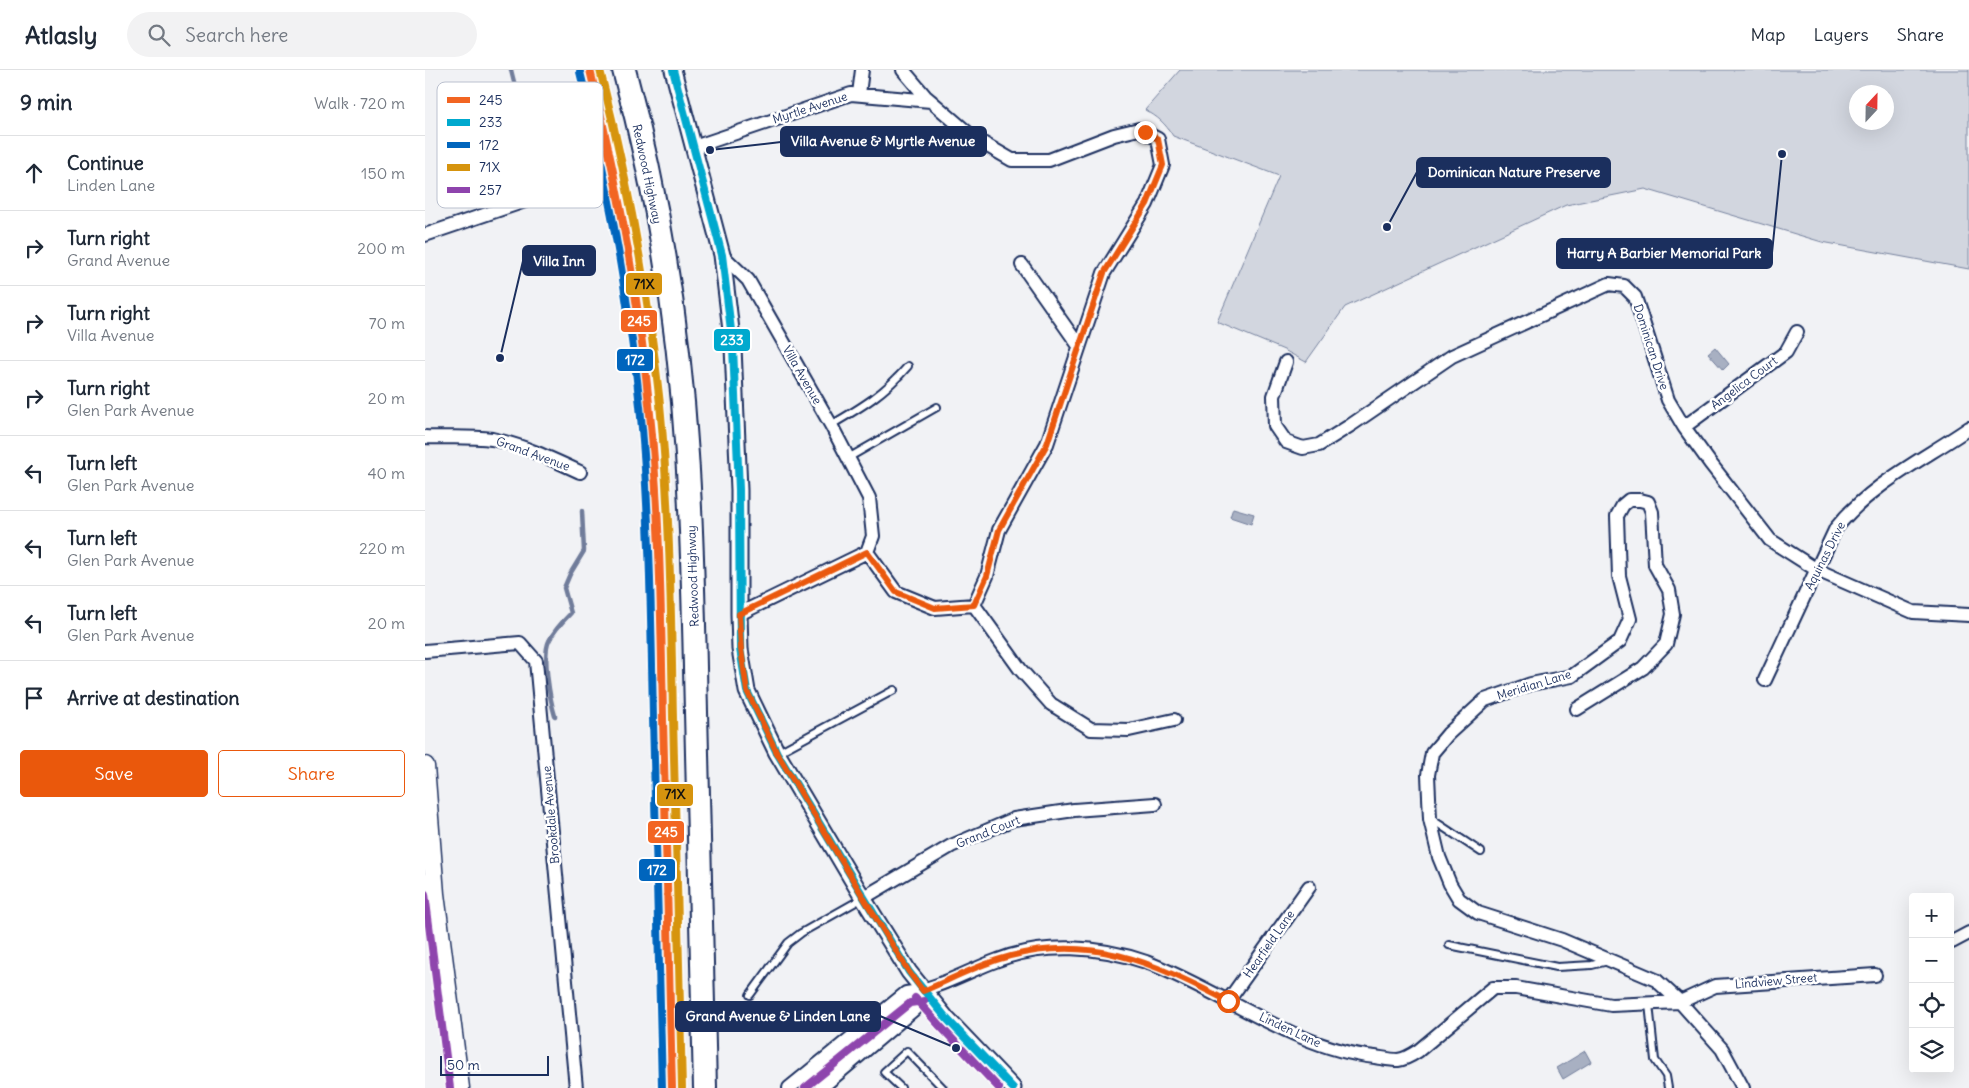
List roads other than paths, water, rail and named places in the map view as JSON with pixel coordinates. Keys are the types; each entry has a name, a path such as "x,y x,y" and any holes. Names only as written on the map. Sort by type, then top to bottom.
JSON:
{"highway":[{"name":"Redwood Highway","path":"624,70 641,140 663,255 681,389 687,453 693,579 705,1088"},
{"path":"603,123 632,269 649,395 654,457 659,566 672,1088"}],"main road":[{"path":"425,766 435,894 460,1088"}],"street":[{"name":"Villa Avenue","path":"673,70 723,255 748,280 831,425 869,498 873,536 867,552"},
{"path":"859,94 862,70"},
{"path":"903,70 931,101 974,138 1012,160 1049,160 1114,135 1139,129 1158,139 1163,165 1147,204 1104,273 1047,444 999,530 987,576 974,605"},
{"name":"Myrtle Avenue","path":"694,147 851,94 931,101"},
{"path":"425,235 504,208"},
{"path":"723,255 733,347 739,490 739,614 741,649 747,691 777,753 909,972 947,1019 1013,1088"},
{"path":"1022,265 1079,346"},
{"name":"Dominican Drive","path":"1286,362 1274,396 1275,426 1286,442 1303,448 1319,445 1452,356 1609,284 1624,286 1635,297 1668,400 1684,427 1740,504 1770,540 1817,570 1913,612 1969,615"},
{"name":"Angelica Court","path":"1684,427 1786,352 1797,332"},
{"name":"Aquinas Drive","path":"1765,680 1837,528 1850,511 1869,494 1969,428"},
{"name":"Grand Avenue","path":"425,437 467,437 501,441 580,472"},
{"name":"Meridian Lane","path":"1577,709 1643,668 1666,644 1673,614 1669,590 1655,565 1652,512 1648,502 1629,500 1617,516 1619,576 1630,619 1620,641 1572,676 1531,684 1485,700 1454,729 1432,753 1428,775 1430,819 1439,857 1450,884 1459,899 1478,913 1562,940 1611,960 1656,980 1680,1002"},
{"path":"739,614 867,552 896,592 935,608 974,605"},
{"path":"974,605 1020,669 1051,704 1091,729 1129,730 1175,720"},
{"name":"Brookdale Avenue","path":"425,651 519,643 536,660 576,1088"},
{"name":"Grand Court","path":"863,898 951,846 1014,819 1074,810 1155,804"},
{"name":"Hearfield Lane","path":"1228,1001 1309,887"},
{"path":"1954,941 1969,932"},
{"name":"Linden Lane","path":"789,1088 906,993 923,991 999,959 1056,948 1081,948 1111,953 1144,962 1173,973 1313,1042 1353,1055 1397,1060 1418,1051 1493,988 1516,988 1611,1005 1680,1002"},
{"name":"Lindview Street","path":"1680,1002 1715,986 1875,975"},
{"path":"821,1088 917,1008 923,991"},
{"path":"1680,1002 1722,1049 1743,1088"}],"lane":[{"path":"831,425 879,396 908,366"},
{"path":"848,458 937,406"},
{"path":"777,753 894,690"},
{"path":"1430,819 1481,852"},
{"path":"750,995 789,943 801,933 863,898"},
{"path":"1449,945 1557,967 1592,965 1611,960"},
{"path":"1649,1004 1655,1060 1666,1076 1668,1088"},
{"path":"901,1088 884,1072 907,1051 943,1088"}],"water":[{"path":"1715,347 1729,364 1723,370 1708,353"},
{"path":"1233,508 1254,514 1251,524 1230,517"},
{"path":"1585,1051 1591,1062 1563,1079 1557,1068"}],"waterway":[{"path":"511,70 514,82"},
{"path":"555,716 547,678 547,648 553,633 571,613 564,588 584,551 582,511"}],"place":[{"name":"Villa Avenue & Myrtle Avenue","path":"710,150"},
{"name":"Harry A Barbier Memorial Park","path":"1782,154"},
{"name":"Dominican Nature Preserve","path":"1387,227"},
{"name":"Villa Inn","path":"500,358"},
{"name":"Grand Avenue & Linden Lane","path":"956,1048"}]}
